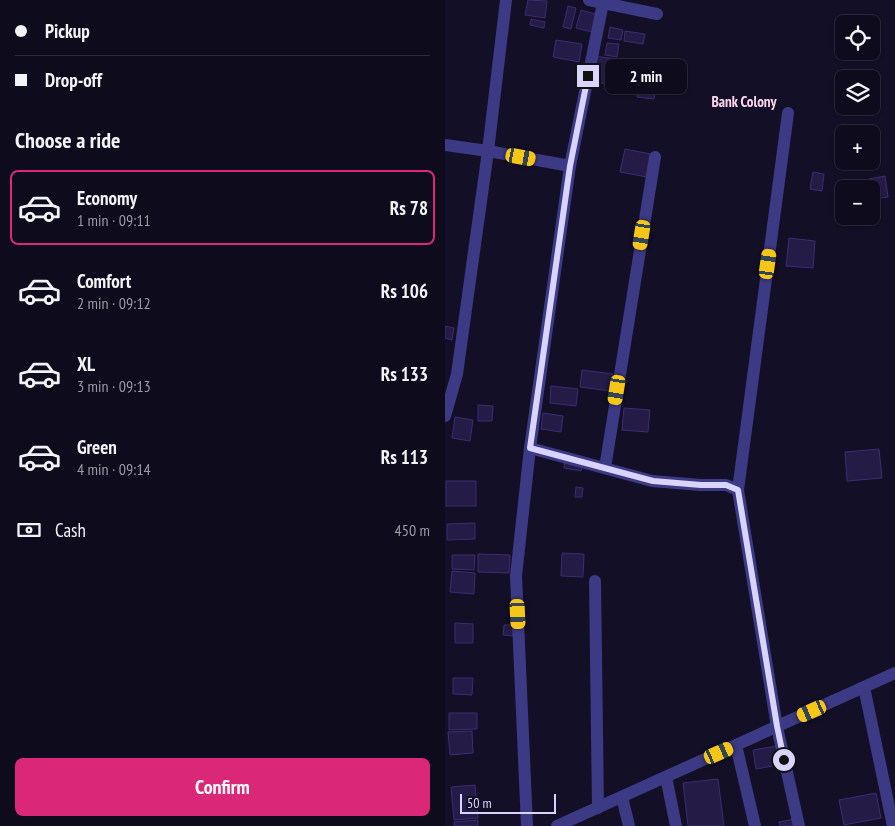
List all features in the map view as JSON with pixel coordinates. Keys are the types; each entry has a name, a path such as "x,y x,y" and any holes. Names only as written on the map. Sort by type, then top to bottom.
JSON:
{"street":[{"path":"445,416 457,374 488,151 506,0"},
{"path":"589,0 657,14"},
{"path":"527,826 516,576 530,448 570,166 603,3"},
{"path":"788,113 738,490 777,726 799,826"},
{"path":"445,145 570,166"},
{"path":"605,468 655,157"},
{"path":"530,448 653,481 726,485 738,490"},
{"path":"595,581 597,808"},
{"path":"557,826 895,673"},
{"path":"864,687 893,826"},
{"path":"736,745 755,826"},
{"path":"666,777 676,826"},
{"path":"622,797 629,826"}],"building":[{"path":"528,0 547,1 545,18 525,15"},
{"path":"568,6 576,8 571,29 563,27"},
{"path":"581,10 596,14 592,32 576,28"},
{"path":"531,19 545,22 544,28 530,25"},
{"path":"610,27 623,30 621,40 608,38"},
{"path":"625,31 645,34 643,44 624,41"},
{"path":"556,40 582,44 579,62 553,57"},
{"path":"607,43 619,44 617,57 605,55"},
{"path":"594,56 616,59 612,85 590,81"},
{"path":"639,85 656,87 654,99 637,97"},
{"path":"625,149 651,154 647,177 620,172"},
{"path":"813,172 824,174 822,191 810,189"},
{"path":"885,176 888,197 880,198 880,180 869,179"},
{"path":"789,238 815,241 813,268 786,266"},
{"path":"445,326 454,328 452,340 445,338"},
{"path":"582,370 613,374 610,391 580,387"},
{"path":"551,386 578,389 576,406 550,403"},
{"path":"478,405 493,406 492,421 478,421"},
{"path":"624,408 650,410 648,432 622,430"},
{"path":"543,413 563,416 561,432 541,429"},
{"path":"455,417 473,420 470,441 452,438"},
{"path":"879,449 882,478 847,481 845,452"},
{"path":"565,457 583,460 581,471 564,468"},
{"path":"446,481 476,481 476,506 446,506"},
{"path":"576,487 583,488 582,497 575,497"},
{"path":"475,523 475,539 447,540 447,524"},
{"path":"562,553 584,554 583,577 561,576"},
{"path":"478,554 510,555 509,573 478,572"},
{"path":"452,555 475,555 474,570 452,569"},
{"path":"452,571 475,573 474,594 450,592"},
{"path":"455,623 473,624 473,643 455,643"},
{"path":"504,625 513,625 513,636 503,635"},
{"path":"453,678 473,678 472,695 453,694"},
{"path":"449,713 477,713 477,729 449,730"},
{"path":"472,731 473,753 450,755 448,732"},
{"path":"777,746 779,765 756,769 753,750"},
{"path":"718,779 724,826 688,826 683,783"},
{"path":"475,785 478,818 454,820 451,787"},
{"path":"876,793 881,818 844,825 839,800"},
{"path":"795,819 797,826 780,826 779,822"},
{"path":"478,820 478,826 454,826 454,822"}],"district":[{"name":"Bank Colony","path":"744,101"}],"route":[{"path":"588,76 570,166 530,448 653,481 726,485 738,490 784,760"}]}
